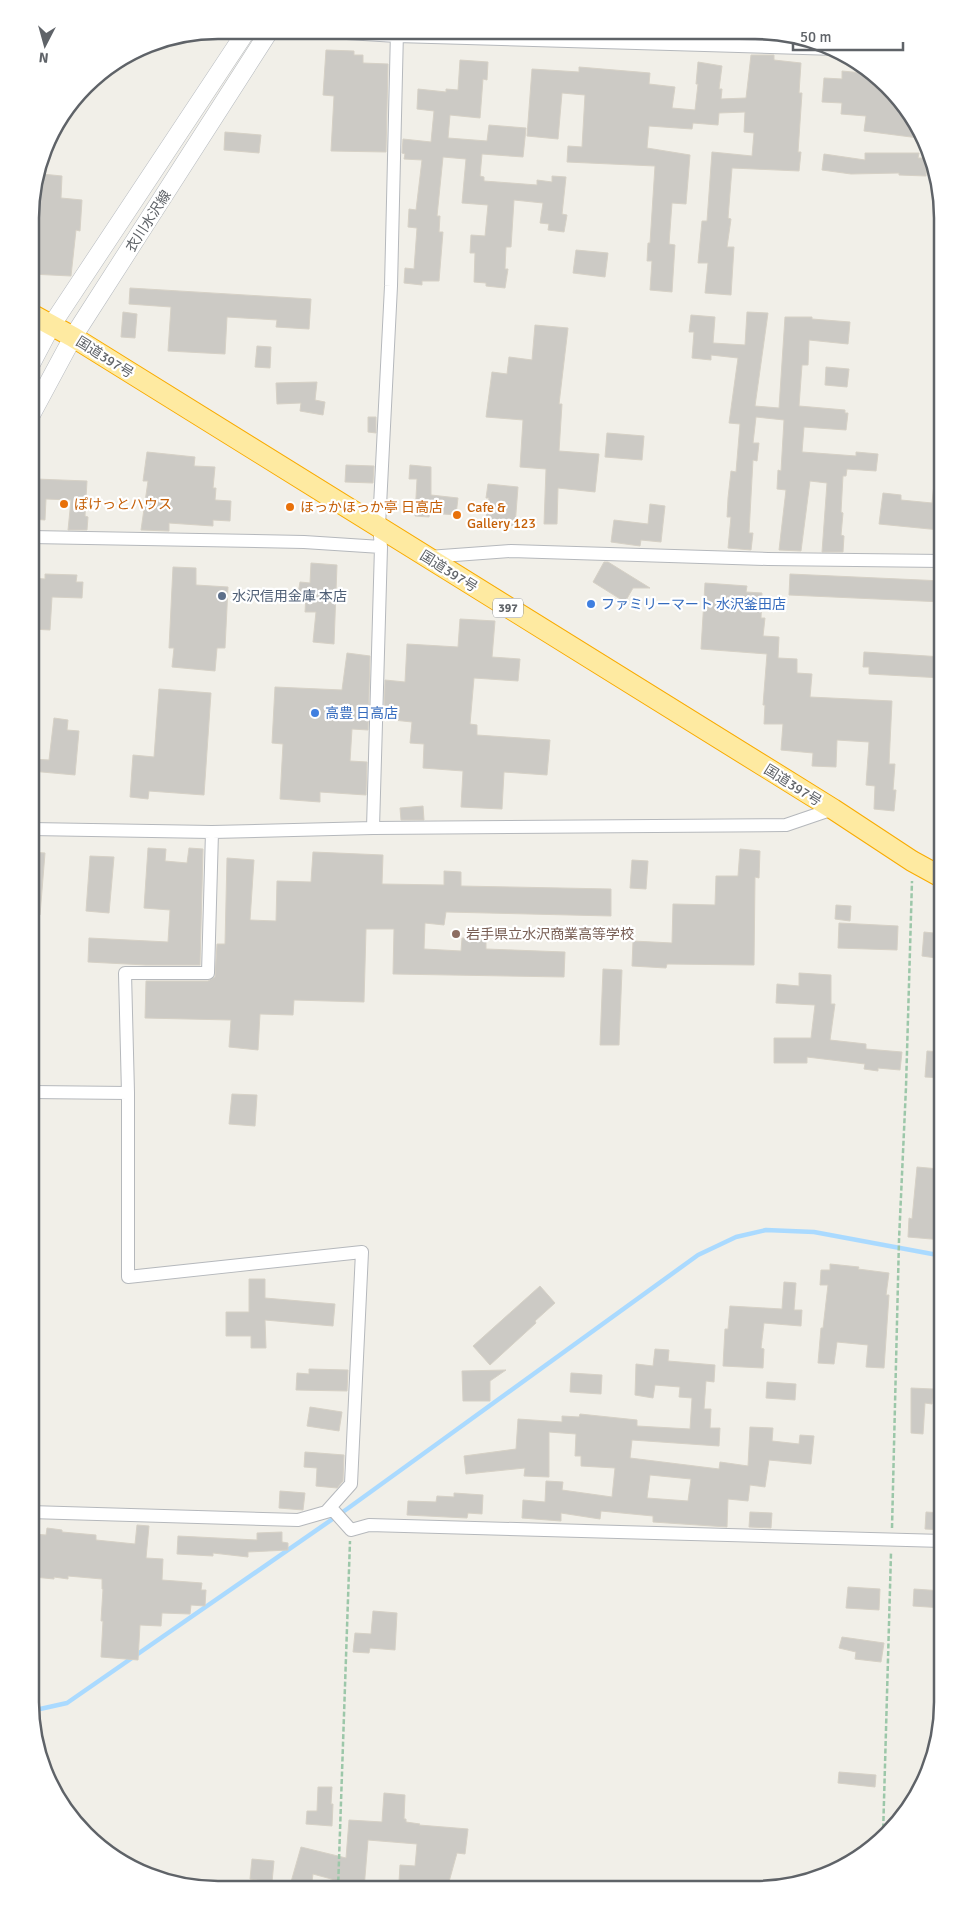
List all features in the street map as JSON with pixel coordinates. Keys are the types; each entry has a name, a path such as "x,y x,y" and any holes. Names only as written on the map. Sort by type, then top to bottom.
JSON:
{"highway":[{"name":"国道397号","path":"39,318 73,337 379,526 934,873"}],"main road":[{"name":"衣川水沢線","path":"39,349 51,326 241,39"},
{"name":"衣川水沢線","path":"39,399 73,337 264,39"}],"street":[{"path":"372,828 381,547 379,526 391,286 397,39"},
{"path":"554,39 810,47"},
{"path":"39,537 304,542 381,547"},
{"path":"427,557 511,551 768,559 934,561"},
{"path":"39,829 212,832 372,828 786,825 833,809"},
{"path":"39,1512 298,1520 330,1511 351,1484 362,1252 128,1277 128,1093 125,973 208,973 212,832"},
{"path":"39,1092 128,1093"},
{"path":"330,1511 348,1526 369,1525 934,1541"}],"path":[{"path":"899,1254 912,861"},
{"path":"338,1881 348,1526"}],"building":[{"path":"326,50 354,51 354,55 363,55 363,63 388,64 386,152 331,151 334,96 323,95"},
{"path":"751,55 774,55 774,60 801,63 799,93 802,93 798,152 801,152 799,171 732,168 728,218 731,219 727,247 734,247 731,295 705,293 708,263 698,263 702,221 707,221 712,152 752,156 754,133 744,132 745,112 719,113 718,125 693,123 692,129 649,126 647,148 690,155 686,204 672,203 669,244 675,245 672,292 650,290 652,261 647,261 655,166 567,162 568,146 582,147 585,95 562,93 558,139 527,136 532,69 579,72 579,67 650,73 649,84 675,87 672,108 695,110 698,62 722,66 719,89 722,89 721,99 746,98"},
{"path":"460,60 488,62 487,80 483,79 480,118 450,115 448,138 487,141 489,125 526,128 523,157 482,154 480,176 484,177 484,181 537,185 537,180 552,182 552,176 566,177 562,214 567,215 564,232 548,230 549,224 540,223 543,203 514,200 511,247 506,247 505,269 508,269 505,288 486,286 486,283 474,282 475,253 470,253 471,235 485,236 488,205 462,203 466,159 443,157 437,216 440,216 439,232 443,232 439,281 422,281 422,285 404,283 405,268 414,269 417,228 408,227 409,209 416,210 422,160 404,159 405,154 402,153 403,139 431,142 434,111 417,109 418,89 446,92 446,89 458,90"},
{"path":"842,71 860,73 882,91 904,118 915,138 864,131 866,116 841,114 842,103 822,102 824,78 842,79"},
{"path":"225,132 261,135 259,153 224,150"},
{"path":"865,153 919,153 918,158 924,158 925,160 926,176 899,175 899,173 851,174 822,170 824,154 865,160"},
{"path":"44,174 62,176 61,198 82,200 80,231 76,230 71,276 39,274 39,214"},
{"path":"576,250 608,253 605,277 573,273"},
{"path":"130,288 311,299 309,329 276,327 277,320 227,317 225,354 168,351 171,307 129,304"},
{"path":"123,312 137,314 135,338 121,337"},
{"path":"747,312 768,313 755,406 779,408 785,317 812,317 812,319 850,322 848,344 809,340 808,365 802,365 799,406 845,410 845,413 848,413 846,430 804,427 802,452 856,456 856,452 878,454 876,471 847,469 846,476 843,476 841,535 844,536 843,552 822,552 827,483 810,481 801,551 779,550 786,490 777,489 778,470 781,471 784,420 756,417 753,443 759,443 757,461 753,460 749,533 753,533 751,550 728,548 731,517 727,517 728,498 731,471 736,472 740,424 729,423 738,358 711,355 711,360 692,358 694,332 689,332 691,315 715,317 713,343 745,345"},
{"path":"535,325 568,328 559,404 562,404 559,451 599,454 595,492 558,488 557,524 544,524 546,469 520,467 523,420 486,417 492,372 507,374 509,357 532,360"},
{"path":"257,346 271,347 270,368 255,367"},
{"path":"826,367 849,369 847,387 825,385"},
{"path":"317,382 315,400 325,402 323,415 300,411 301,403 277,404 276,383"},
{"path":"368,417 376,417 376,433 368,432"},
{"path":"607,433 644,436 642,460 605,457"},
{"path":"147,452 195,457 194,466 215,467 213,488 216,488 215,500 231,501 230,521 213,520 213,526 169,523 169,531 141,530 148,481 143,481"},
{"path":"346,465 374,466 373,483 345,482"},
{"path":"410,465 431,467 431,495 458,498 456,515 430,513 429,517 415,516 417,479 409,479"},
{"path":"39,479 87,481 85,516 88,517 87,530 68,530 71,500 46,499 45,520 39,520"},
{"path":"488,484 518,487 515,526 485,525 489,498 486,498"},
{"path":"934,484 934,529 879,524 883,493 901,495 901,500 932,503"},
{"path":"650,504 665,506 661,542 641,540 640,546 611,542 614,520 648,524"},
{"path":"604,562 608,562 650,588 633,588 625,602 593,582"},
{"path":"311,563 337,565 334,644 313,642 316,612 305,612 306,595 298,594 300,582 310,583"},
{"path":"173,567 196,568 196,585 228,587 225,648 217,648 215,671 172,667 174,648 169,648"},
{"path":"45,574 77,575 76,582 83,582 82,598 52,597 50,630 39,629 39,579 45,579"},
{"path":"790,574 934,581 934,602 789,595"},
{"path":"705,583 747,586 746,592 762,593 761,618 765,618 763,636 779,637 778,658 797,659 797,673 812,674 810,697 892,701 889,764 895,764 893,790 896,790 894,811 874,809 875,786 866,785 869,742 837,740 836,767 812,766 813,753 781,750 783,724 764,724 765,705 763,705 767,654 701,649"},
{"path":"460,619 495,621 492,657 520,659 518,681 474,678 470,724 477,725 477,735 550,740 547,775 504,772 502,809 461,807 463,771 423,768 424,744 410,743 412,722 384,719 385,680 405,682 407,644 458,647"},
{"path":"864,652 934,656 934,678 869,674 869,667 863,667"},
{"path":"347,653 370,656 368,730 352,729 350,761 367,762 366,795 320,792 320,802 280,799 283,744 272,743 275,687 342,690"},
{"path":"159,689 211,693 204,795 149,791 148,799 130,797 133,755 154,757"},
{"path":"54,718 68,720 67,730 79,731 75,775 39,772 39,759 49,760"},
{"path":"423,806 424,820 401,820 400,808"},
{"path":"148,848 166,849 165,861 187,863 189,848 203,849 200,965 88,962 89,938 168,942 170,910 144,908"},
{"path":"740,849 760,851 759,878 755,877 754,965 667,964 666,968 632,966 633,941 672,943 673,904 715,905 716,876 738,876"},
{"path":"313,852 383,855 382,884 444,885 444,871 461,872 461,886 611,889 611,916 446,912 444,925 425,923 424,949 461,951 462,938 472,938 486,940 486,949 565,952 564,977 393,974 394,929 366,929 364,1002 294,1000 293,1015 260,1014 258,1050 229,1047 231,1020 145,1018 146,981 208,981 215,977 217,944 225,944 227,858 254,860 250,920 276,921 277,881 311,882"},
{"path":"39,853 45,853 39,915"},
{"path":"90,856 114,857 109,913 86,911"},
{"path":"632,860 648,861 646,889 630,888"},
{"path":"836,905 851,906 850,921 835,919"},
{"path":"839,923 898,926 897,950 838,948"},
{"path":"924,932 934,933 934,958 922,956"},
{"path":"603,969 622,970 619,1045 600,1045"},
{"path":"799,973 831,975 831,1004 835,1004 830,1040 866,1044 866,1049 902,1052 900,1070 878,1068 878,1071 864,1069 865,1064 807,1057 807,1063 774,1063 774,1038 811,1038 815,1005 776,1003 777,984 799,986"},
{"path":"927,1051 934,1051 934,1078 925,1077"},
{"path":"232,1094 257,1095 255,1126 229,1124"},
{"path":"917,1167 934,1169 934,1239 908,1237 909,1218 912,1219"},
{"path":"830,1264 889,1273 886,1295 889,1295 884,1368 866,1367 868,1345 837,1342 834,1364 818,1363 828,1285 820,1285 821,1270 830,1270"},
{"path":"249,1279 265,1279 265,1298 335,1304 333,1326 265,1320 266,1348 251,1348 251,1336 226,1336 226,1312 249,1312"},
{"path":"784,1282 796,1283 794,1310 802,1310 801,1326 764,1323 761,1348 764,1349 763,1368 723,1366 725,1329 728,1329 730,1306 782,1309"},
{"path":"540,1286 555,1303 490,1365 473,1346"},
{"path":"655,1349 669,1350 668,1361 715,1365 714,1382 706,1381 704,1409 711,1409 710,1428 720,1428 719,1446 632,1440 630,1458 719,1469 720,1462 748,1466 750,1427 773,1428 772,1441 799,1444 800,1435 814,1436 811,1464 769,1460 765,1487 750,1485 748,1501 728,1499 727,1527 653,1522 653,1516 601,1511 600,1519 561,1513 561,1521 522,1518 523,1500 545,1502 546,1481 563,1482 562,1490 612,1497 615,1468 581,1466 581,1456 575,1456 576,1434 549,1432 549,1477 524,1476 525,1468 466,1474 464,1456 516,1449 518,1419 562,1422 562,1416 579,1417 580,1414 637,1420 637,1426 690,1429 692,1398 679,1397 680,1387 655,1385 653,1398 635,1395 636,1364 653,1366","holes":["650,1475 691,1479 688,1501 647,1498"]},
{"path":"309,1369 348,1370 347,1391 296,1390 297,1373 309,1374"},
{"path":"506,1370 490,1381 490,1401 463,1401 462,1371"},
{"path":"571,1373 602,1375 601,1394 570,1392"},
{"path":"767,1382 796,1384 795,1400 766,1398"},
{"path":"911,1388 933,1389 932,1404 925,1403 923,1434 911,1433"},
{"path":"310,1407 342,1412 339,1431 307,1426"},
{"path":"305,1452 344,1455 343,1481 337,1488 316,1486 317,1468 304,1467"},
{"path":"280,1491 305,1493 303,1510 279,1508"},
{"path":"454,1493 483,1495 482,1514 468,1513 467,1518 407,1515 408,1501 436,1502 437,1496 454,1497"},
{"path":"750,1512 772,1513 771,1528 749,1527"},
{"path":"926,1512 934,1512 934,1530 925,1529"},
{"path":"137,1525 149,1526 146,1558 163,1559 162,1580 202,1583 201,1590 206,1590 205,1606 191,1605 190,1614 162,1613 161,1626 140,1625 138,1660 101,1657 103,1621 101,1621 102,1579 68,1576 68,1579 39,1578 39,1534 46,1535 47,1528 62,1530 62,1532 96,1535 96,1540 135,1544"},
{"path":"282,1532 282,1542 288,1543 288,1550 248,1552 248,1557 213,1553 213,1556 177,1554 178,1536 257,1540 257,1533"},
{"path":"848,1587 880,1589 879,1610 846,1608"},
{"path":"914,1589 934,1590 934,1607 913,1606"},
{"path":"373,1611 397,1613 395,1650 370,1648 369,1653 353,1652 355,1633 371,1634"},
{"path":"842,1637 884,1643 881,1662 855,1659 856,1652 839,1648"},
{"path":"839,1772 876,1775 875,1787 838,1783"},
{"path":"318,1787 332,1787 332,1826 306,1824 307,1811 317,1811"},
{"path":"384,1793 405,1795 404,1819 406,1819 406,1822 419,1825 468,1829 465,1854 457,1853 449,1881 399,1881 400,1865 415,1866 417,1844 368,1840 365,1881 339,1881 313,1874 312,1881 291,1881 301,1847 346,1858 349,1820 382,1822"},
{"path":"252,1859 274,1861 272,1881 250,1879"}],"waterway":[{"path":"39,1709 67,1703 347,1509 698,1255 736,1237 766,1230 814,1232 934,1254"}],"place":[{"name":"ぽけっとハウス","path":"64,504"},
{"name":"ほっかほっか亭 日高店","path":"290,507"},
{"name":"Cafe & Gallery 123","path":"457,515"},
{"name":"水沢信用金庫 本店","path":"222,596"},
{"name":"ファミリーマート 水沢釜田店","path":"591,604"},
{"name":"高豊 日高店","path":"315,713"},
{"name":"岩手県立水沢商業高等学校","path":"456,934"}]}
